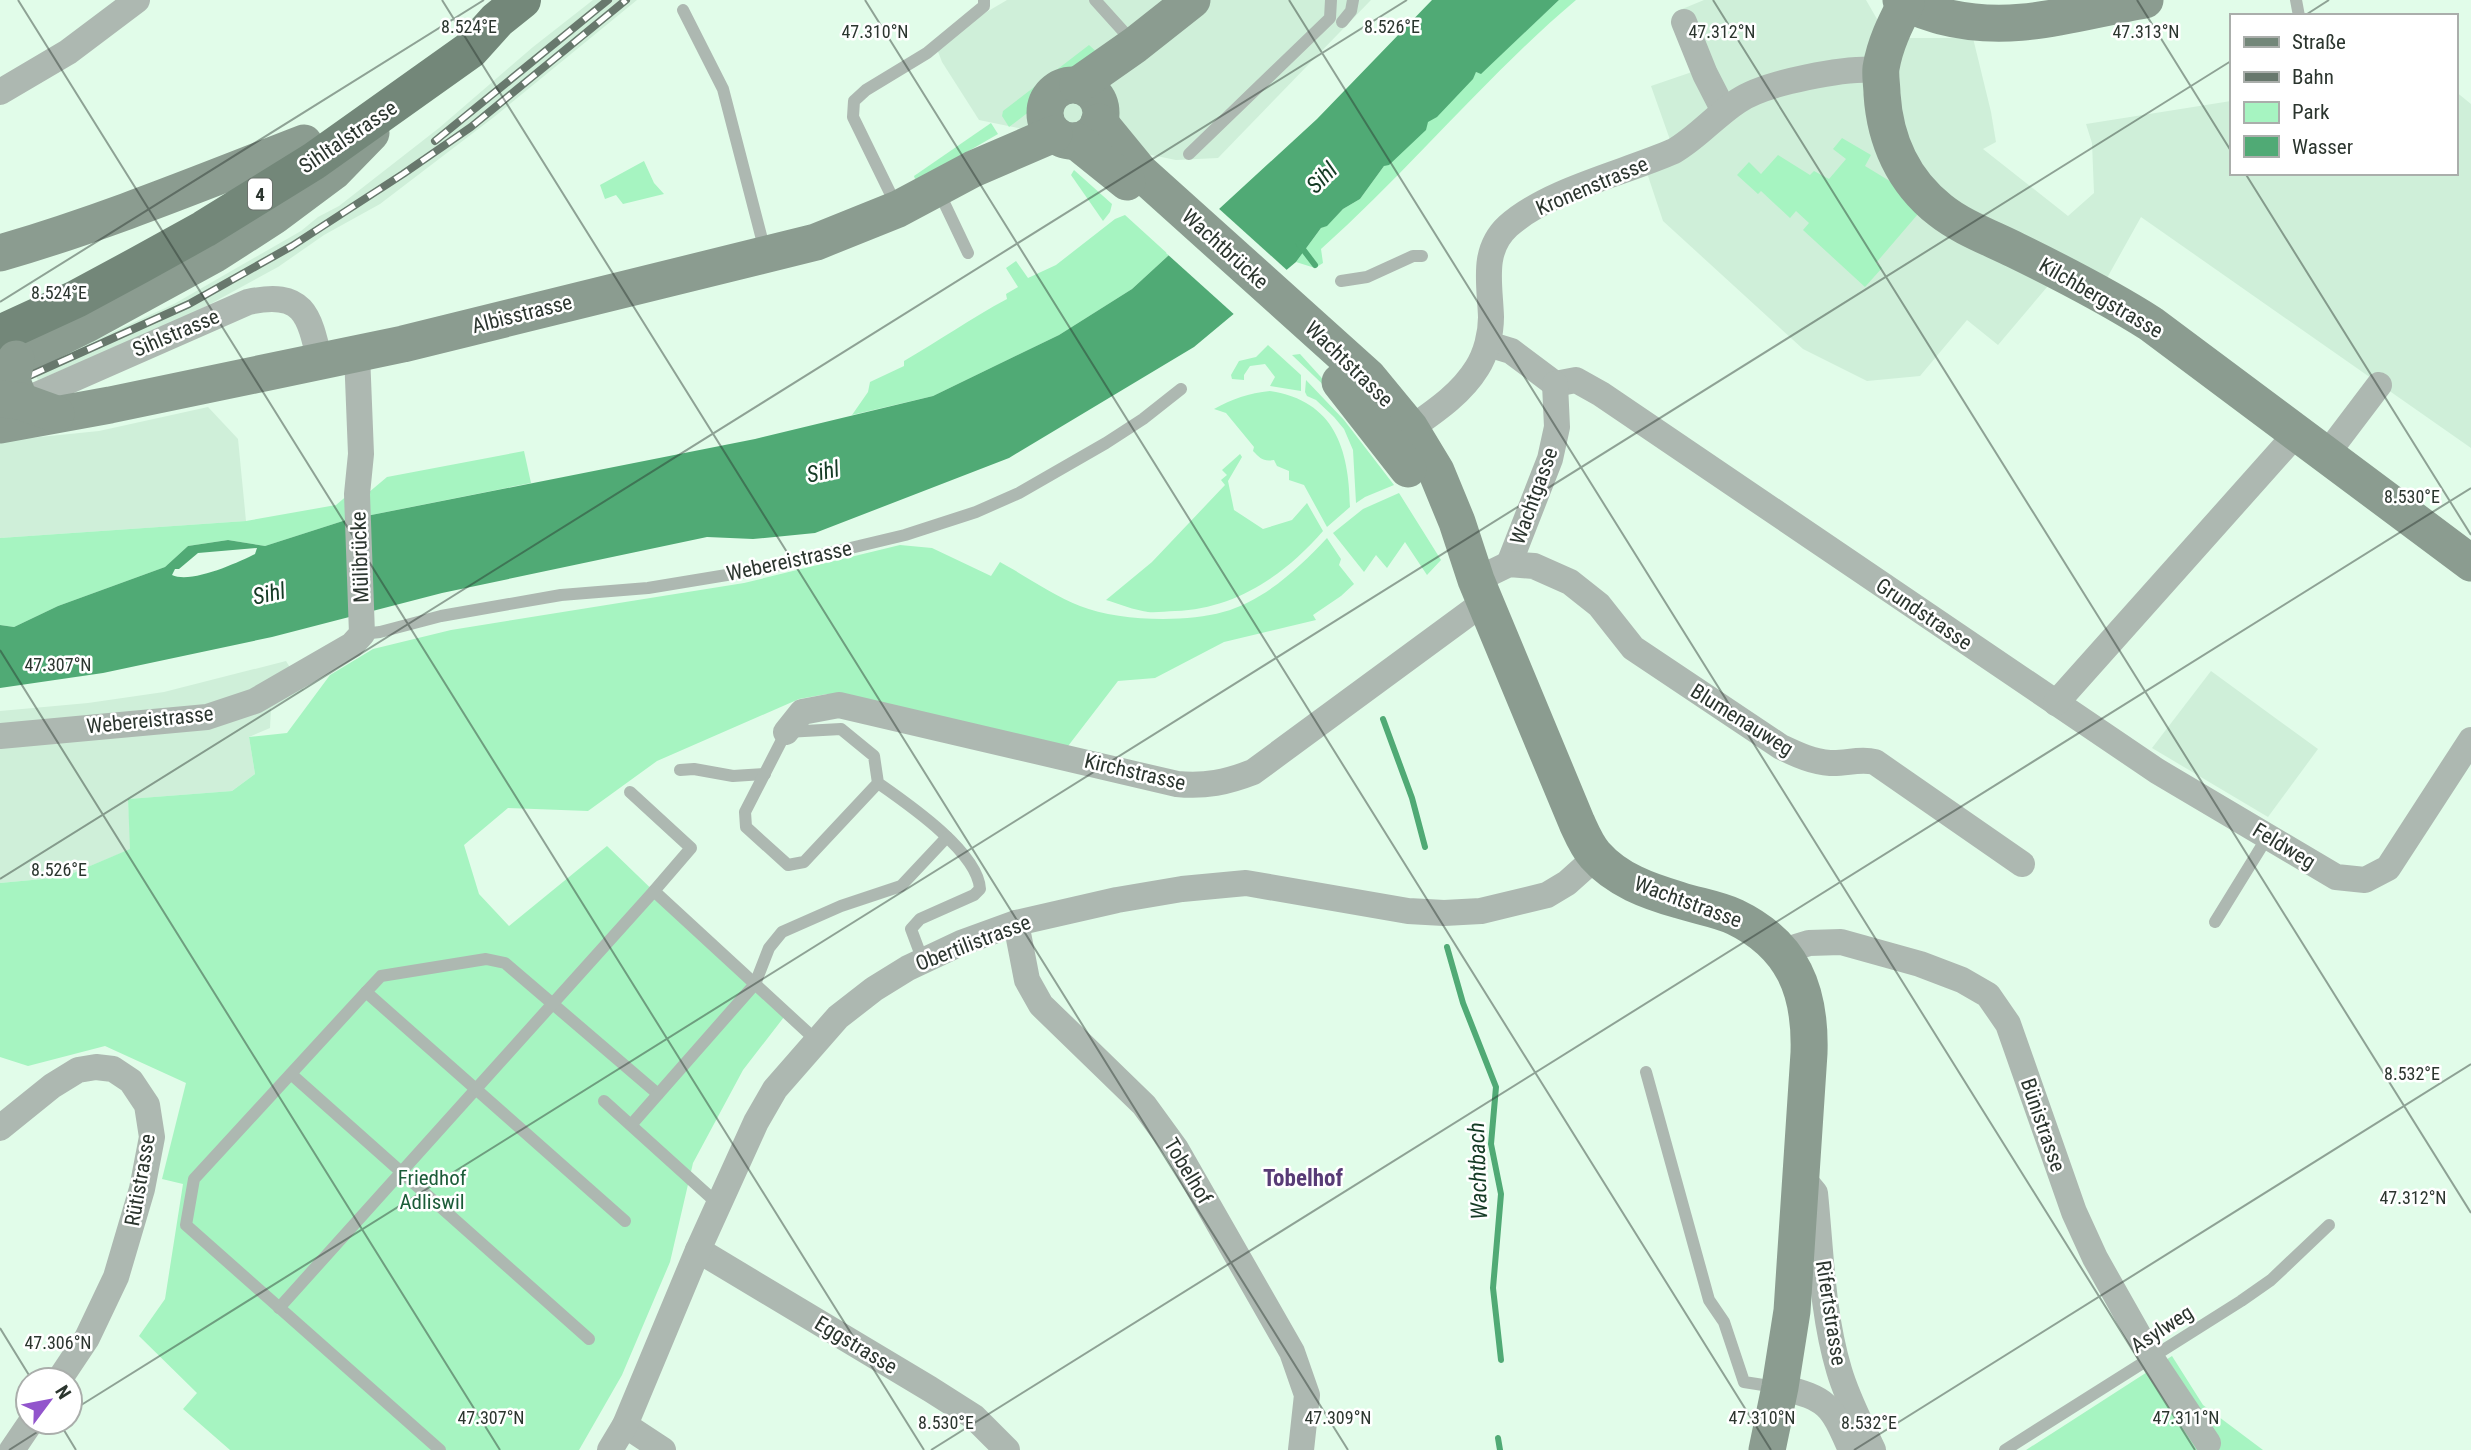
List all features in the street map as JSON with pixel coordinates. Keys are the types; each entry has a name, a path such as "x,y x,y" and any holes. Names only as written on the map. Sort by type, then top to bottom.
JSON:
{"main road":[{"name":"Albisstrasse","path":"5,409 56,414 204,386 357,354 816,242 898,209 1075,116 1135,45 1192,0"},
{"path":"1904,2 1949,18 2004,25 2145,0"},
{"name":"Kilchbergstrasse","path":"1904,2 1888,38 1881,70 1886,127 1904,170 1921,194 1941,212 2151,324 2471,563"},
{"name":"Sihltalstrasse","path":"5,353 76,299 204,229 314,161 470,50 510,10"},
{"name":"Sihltalstrasse","path":"0,313 131,248 304,143 460,35 510,10"},
{"path":"5,409 12,381 5,353 122,306 215,254 274,216 333,172 409,95"},
{"name":"Wachtbrücke","path":"1075,116 1125,156 1158,199 1279,310"},
{"path":"0,253 119,215 304,143"},
{"name":"Wachtstrasse","path":"1279,310 1368,377 1400,436 1436,471 1481,593 1577,823 1596,856 1623,877 1645,889 1733,916 1761,932 1784,955 1804,992 1809,1019 1809,1052 1792,1311 1767,1450"}],"street":[{"path":"0,92 68,52 137,0"},
{"path":"1684,22 1705,74 1724,111"},
{"name":"Kronenstrasse","path":"1400,436 1444,404 1477,368 1488,344 1491,320 1488,266 1494,244 1508,227 1539,205 1674,151 1690,142 1724,111 1757,90 1787,81 1867,69 1881,70"},
{"name":"Sihlstrasse","path":"5,409 205,320 248,302 264,299 290,301 301,308 309,323 320,362"},
{"path":"1488,344 1511,351 1555,384"},
{"name":"Mülibrücke","path":"357,354 361,454 357,494 362,627"},
{"name":"Grundstrasse","path":"1555,384 1576,380 1601,394 2056,704"},
{"name":"Wachtgasse","path":"1509,564 1550,460 1557,427 1555,384"},
{"path":"2326,455 2379,385"},
{"path":"2056,704 2297,433"},
{"path":"1481,593 1509,564"},
{"name":"Blumenauweg","path":"1509,564 1534,566 1570,582 1599,605 1633,648 1781,747 1805,759 1831,764 1863,759 1875,762 2022,864"},
{"name":"Kirchstrasse","path":"786,732 802,712 839,705 1177,784 1197,786 1224,783 1253,772 1472,611 1481,593"},
{"name":"Webereistrasse","path":"0,736 207,716 255,701 352,645 362,627"},
{"name":"Feldweg","path":"2056,704 2157,771 2336,877 2365,880 2388,868 2471,740"},
{"name":"Obertilistrasse","path":"610,1450 625,1425 740,1152 775,1090 838,1017 874,989 961,943 1016,923 1117,900 1182,889 1246,883 1408,911 1481,911 1557,890 1596,856"},
{"name":"Tobelhof","path":"1016,923 1027,980 1041,1005 1144,1105 1176,1149 1292,1352 1307,1395 1301,1450"},
{"name":"Bünistrasse","path":"1784,955 1809,943 1841,942 1920,964 1962,980 1988,995 2008,1024 2077,1220 2095,1258 2152,1359 2208,1443"},
{"name":"Rütistrasse","path":"0,1128 52,1086 78,1070 96,1067 113,1069 131,1081 147,1105 152,1137 142,1189 116,1277 87,1338 68,1366"},
{"name":"Rifertstrasse","path":"1801,1176 1815,1193 1829,1324 1836,1360 1872,1450"},
{"name":"Eggstrasse","path":"698,1250 974,1417 1007,1450"},
{"path":"1780,1387 1809,1395 1829,1407 1836,1416 1851,1450"},
{"path":"625,1425 663,1450"}],"lane":[{"path":"898,209 853,117 854,101 866,90 928,53 984,6 984,0"},
{"path":"1095,0 1135,45"},
{"path":"1189,154 1330,18 1331,0"},
{"path":"1342,22 1351,11 1353,0"},
{"path":"683,10 723,89 766,255"},
{"path":"937,189 968,253"},
{"path":"1341,281 1367,277 1413,256 1422,256"},
{"name":"Webereistrasse","path":"362,627 380,632 441,616 561,594 648,588 763,569 905,535 976,512 1019,493 1106,443 1143,419 1181,389"},
{"path":"878,783 804,862 788,865 746,827 745,812 786,732 841,729 874,756 878,783 913,807 947,837 974,866 980,878 980,889 974,895 920,919 911,929 923,961"},
{"path":"680,770 694,769 733,776 765,774"},
{"path":"279,1308 691,848 630,792"},
{"path":"2215,922 2268,836"},
{"path":"631,1125 755,984 769,948 782,932 841,906 901,886 947,837"},
{"path":"654,891 817,1041"},
{"path":"440,1450 186,1225 194,1179 381,976 486,958 505,963 658,1094"},
{"path":"366,992 625,1221"},
{"path":"1646,1072 1704,1287 1732,1341 1744,1382 1780,1387"},
{"path":"291,1074 589,1339"},
{"path":"604,1101 718,1204"},
{"name":"Asylweg","path":"2005,1450 2152,1359 2271,1280 2329,1225"}],"shaded area":[{"path":"593,0 637,0 494,117 380,204 324,235 278,267 181,320 38,380 32,369 174,304 339,206 439,128 533,47"},
{"path":"1007,0 1371,0 1218,158 1176,160 979,120 942,62 937,49 946,36"},
{"path":"1704,0 1866,0 1888,38 1973,38 1996,142 1983,149 2068,216 2094,193 2092,143 2086,124 2230,101 2230,175 2457,175 2457,93 2471,104 2471,448 2141,217 2107,278 2053,280 1998,345 1967,320 1920,376 1867,381 1803,349 1663,221 1644,164 1674,151 1651,86 1692,72 1675,12"},
{"path":"208,407 238,439 246,521 0,538 0,441 99,431"},
{"path":"286,661 304,690 271,708 270,728 249,737 255,774 232,791 128,799 131,849 64,877 0,883 0,711 88,703 164,692"},
{"path":"2211,671 2318,749 2268,817 2152,748"}],"green space":[{"path":"1559,0 1576,0 1510,60 1386,188 1321,249 1323,263 1315,268 1296,262 1321,228 1343,209 1360,199 1384,166 1476,72 1481,73"},
{"path":"1089,45 1100,55 1039,86 1030,111 1009,127 1002,116 1003,111"},
{"path":"991,123 998,134 922,178 915,179 914,176"},
{"path":"1842,138 1871,155 1865,166 1893,183 1918,214 1876,263 1882,268 1865,287 1803,230 1809,223 1796,211 1790,218 1761,191 1758,194 1737,175 1749,162 1761,174 1778,155 1810,175 1814,171 1829,179 1846,159 1833,149"},
{"path":"644,161 654,183 664,194 623,204 616,195 605,199 600,185"},
{"path":"1074,170 1112,204 1103,221 1071,175"},
{"path":"1125,215 1169,255 1132,289 1059,335 933,396 852,415 868,392 870,382 904,366 904,361 1007,299 1006,294 1018,287 1006,268 1016,261 1028,278 1056,265 1115,219"},
{"path":"1268,345 1301,375 1301,391 1270,386 1275,377 1265,364 1250,366 1244,380 1232,379 1231,375 1239,361 1256,357"},
{"path":"1300,354 1358,418 1292,355"},
{"path":"1306,380 1344,420 1394,485 1356,503 1353,450 1344,429 1334,417 1316,400 1307,396"},
{"path":"1270,391 1292,396 1310,405 1324,417 1341,447 1349,486 1350,507 1327,527 1304,485 1289,480 1289,471 1277,466 1274,460 1260,457 1226,413 1214,409 1241,397"},
{"path":"524,451 531,483 346,520 265,546 228,540 188,546 165,567 58,606 14,627 0,625 0,538 246,521 336,505 349,494 368,493 387,477"},
{"path":"1240,454 1242,457 1228,481 1234,510 1263,529 1292,520 1307,503 1323,531 1275,575 1257,587 1218,604 1197,609 1151,612 1106,600 1152,562 1225,485 1221,480 1227,475 1222,470"},
{"path":"1399,493 1441,560 1427,575 1405,542 1387,568 1376,555 1364,572 1333,533 1363,509"},
{"name":"Friedhof Adliswil","path":"1327,538 1341,559 1339,565 1354,584 1313,615 1316,620 1224,642 1155,678 1118,681 1065,750 827,694 799,699 657,761 588,811 508,808 464,845 479,894 509,926 607,846 784,1017 743,1070 693,1163 670,1262 622,1375 579,1450 230,1450 183,1409 197,1393 139,1336 165,1299 183,1184 162,1179 186,1083 105,1046 28,1066 0,1057 0,883 64,877 130,849 128,799 232,791 255,774 249,737 287,733 330,675 373,649 451,630 744,583 900,545 932,548 991,576 1000,562 1060,597 1095,611 1151,619 1190,618 1238,607 1267,592 1293,572"},
{"path":"2172,1356 2203,1405 2263,1450 2026,1450"}],"water":[{"name":"Sihl","path":"1432,0 1559,0 1481,74 1476,72 1473,79 1437,117 1428,122 1426,130 1389,165 1384,166 1360,199 1343,209 1327,226 1321,228 1296,262 1194,347 1009,458 815,533 753,539 707,537 442,593 272,637 103,673 0,688 0,625 14,627 58,606 165,567 188,546 228,540 265,546 346,520 755,439 933,396 1059,335 1132,289 1317,119","holes":["257,548 255,554 202,575 172,575 175,569 179,569 198,553"]}],"pier":[{"path":"1217,207 1289,272 1237,317 1166,253"}],"waterway":[{"name":"Wachtbach","path":"1299,244 1315,265"},
{"name":"Wachtbach","path":"1383,719 1412,798 1425,847"},
{"name":"Wachtbach","path":"1447,947 1463,1003 1496,1087 1491,1144 1501,1194 1493,1288 1501,1360"},
{"name":"Wachtbach","path":"1498,1438 1500,1450"}],"railway":[{"path":"435,141 608,0"},
{"path":"0,389 189,304 292,246 471,127 626,0"}],"district":[{"name":"Tobelhof","path":"1303,1178"}]}
